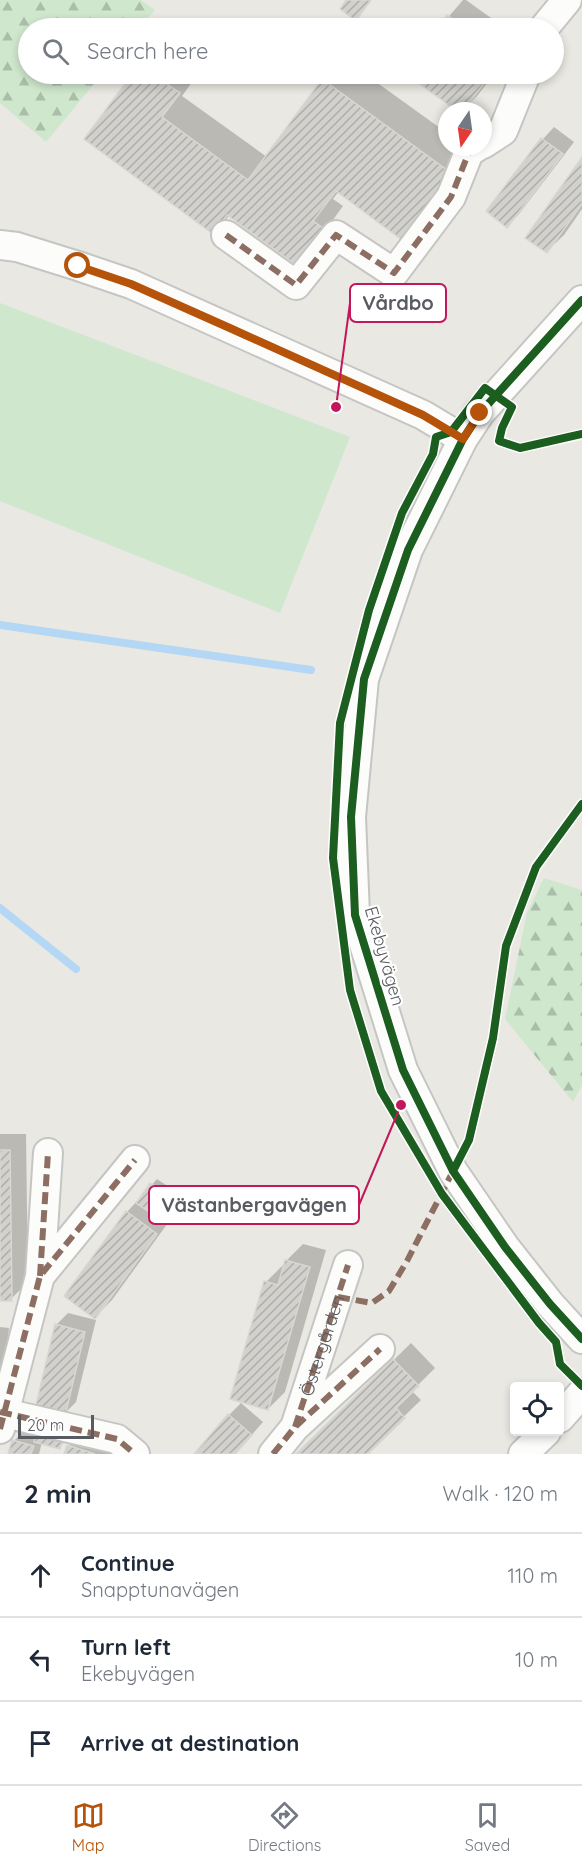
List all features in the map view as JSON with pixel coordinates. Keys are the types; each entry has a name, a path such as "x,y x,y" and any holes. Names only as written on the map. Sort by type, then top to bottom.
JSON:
{"street":[{"path":"552,18 567,0"},
{"path":"492,138 503,131 522,84"},
{"path":"226,235 296,285 336,235 394,273 451,197 472,156"},
{"path":"0,245 27,250 131,284 423,415 463,439"},
{"name":"Ekebyvägen","path":"582,300 480,413 463,439 408,550 364,679 351,817 355,915 402,1070 453,1171 505,1246 550,1304 582,1339"},
{"path":"48,1153 40,1276 2,1418 117,1439 135,1454"},
{"path":"40,1276 135,1160"},
{"name":"Östergården","path":"295,1427 348,1265"},
{"name":"Östergården","path":"273,1454 295,1427 380,1349"},
{"path":"564,1413 582,1393"},
{"path":"523,1454 541,1436"}],"green space":[{"path":"0,0 141,0 155,10 148,18 18,18 18,84 94,84 46,142 0,103"},
{"path":"0,303 350,437 280,613 0,501"},
{"path":"544,878 582,890 582,1085 573,1102 505,1019 527,913"}],"building":[{"path":"346,0 371,0 358,18 352,18 340,9"},
{"path":"125,84 167,84 180,93 162,117 248,180 318,84 329,84 451,173 402,240 336,191 313,221 323,228 296,265 227,215 213,234 84,139"},
{"path":"420,84 483,84 470,102 445,102"},
{"path":"541,138 563,154 507,228 486,211"},
{"path":"582,157 582,204 547,253 525,238"},
{"path":"0,1150 10,1150 12,1301 0,1301"},
{"path":"150,1183 171,1197 157,1217 136,1203"},
{"path":"126,1211 157,1234 95,1319 64,1296"},
{"path":"285,1260 310,1267 268,1410 230,1399 264,1281 278,1285"},
{"path":"55,1324 85,1332 65,1416 35,1409"},
{"path":"393,1359 419,1386 396,1408 405,1418 368,1454 296,1454"},
{"path":"228,1414 252,1435 235,1454 194,1454"},
{"path":"38,1426 64,1433 60,1449 34,1442"},
{"path":"12,1440 34,1446 31,1454 8,1454"},
{"path":"67,1445 95,1454 64,1454"}],"waterway":[{"path":"0,625 311,670"},
{"path":"0,908 76,969"}],"marked path":[{"path":"226,235 296,285 336,235 394,273 451,197 467,156"},
{"path":"40,1276 48,1153"},
{"path":"0,1429 40,1276 135,1160"},
{"path":"338,1297 372,1303 389,1291 453,1171"},
{"path":"295,1427 348,1265"},
{"path":"273,1454 295,1427 380,1349"},
{"path":"0,1412 117,1439 135,1454"}],"cycle path":[{"path":"582,300 480,413 463,439 408,550 364,679 351,817 355,915 403,1070 453,1171 505,1247 550,1304 582,1339"},
{"path":"582,434 520,448 499,441 502,428 512,407 485,388 451,432 436,437 433,454 402,513 369,610 340,723 333,858 350,990 381,1091 442,1194 539,1323 556,1342 560,1364 582,1386"},
{"path":"453,1171 469,1140 493,1038 506,946 536,867 582,804"}],"place":[{"name":"Vårdbo","path":"336,407"},
{"name":"Västanbergavägen","path":"401,1105"}],"route":[{"path":"78,266 131,284 232,329 423,415 463,439 480,413"}]}
